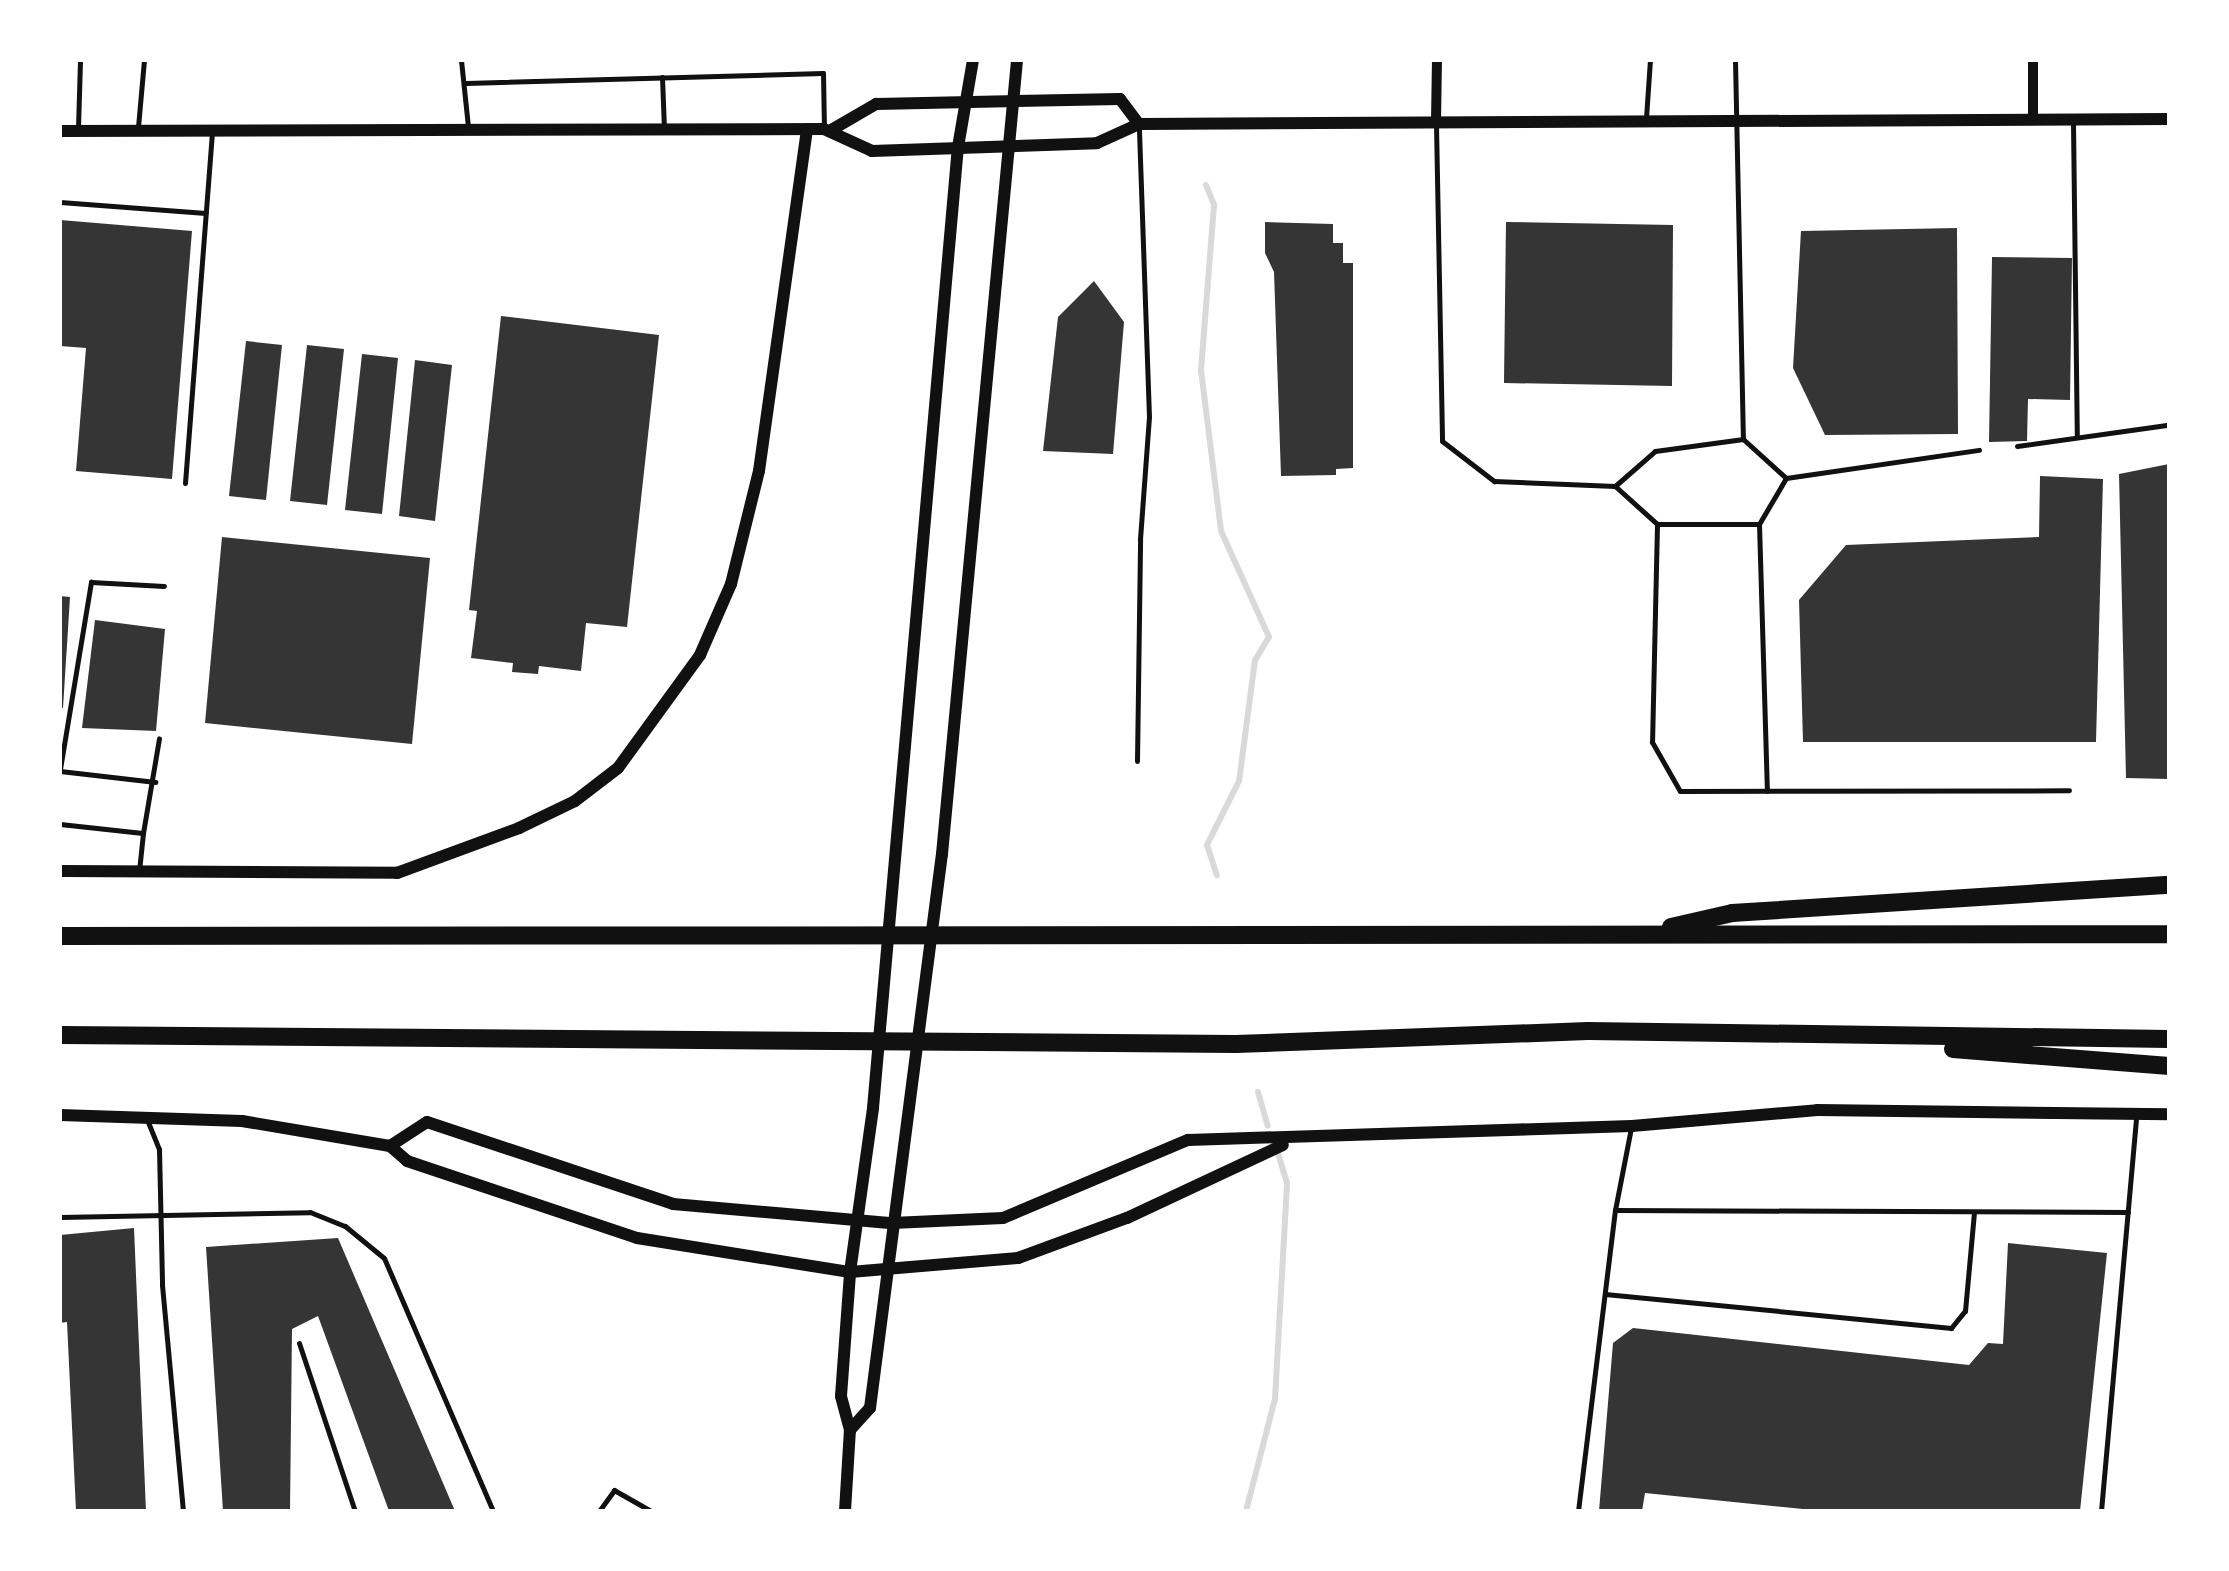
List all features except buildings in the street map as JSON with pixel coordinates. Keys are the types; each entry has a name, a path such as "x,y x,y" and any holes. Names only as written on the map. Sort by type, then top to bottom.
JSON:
{"highway":[{"path":"1641,934 1732,913 2169,885"},
{"path":"60,936 2169,934"},
{"path":"60,1035 1216,1044 1588,1031 1828,1038 2169,1039"},
{"path":"1828,1038 2169,1066"}],"street":[{"path":"845,1511 850,1430 841,1396 850,1272 872,1108 958,147 973,60"},
{"path":"850,1430 870,1408 904,1117 942,854 1017,60"},
{"path":"1436,122 1437,60"},
{"path":"2033,60 2034,120"},
{"path":"828,129 876,104 1120,99 1139,124"},
{"path":"60,131 807,128 828,129 872,151 1097,143 1139,124 2169,118"},
{"path":"60,871 398,873 519,828 575,801 618,768 700,655 731,584 759,470 807,128"},
{"path":"390,1146 427,1122 673,1204 855,1224 1003,1218 1188,1140 1290,1142 1391,1131 1632,1126 1817,1110 2169,1114"},
{"path":"60,1115 242,1121 390,1146 407,1161 636,1238 850,1272 1018,1258 1127,1218 1290,1142"}],"lane":[{"path":"78,131 80,60"},
{"path":"138,130 144,60"},
{"path":"461,60 468,130"},
{"path":"1646,121 1650,60"},
{"path":"1735,60 1733,121 1744,439 1786,478"},
{"path":"466,82 823,73 828,129"},
{"path":"662,77 664,129"},
{"path":"2072,119 2077,435"},
{"path":"1436,122 1442,441 1494,481 1615,486 1657,524 1760,524"},
{"path":"1137,762 1140,539 1149,417 1139,124"},
{"path":"185,482 212,130"},
{"path":"60,202 206,212"},
{"path":"2016,446 2167,425"},
{"path":"1615,486 1655,451 1744,439"},
{"path":"1786,478 1978,450"},
{"path":"1767,791 1760,524 1786,478"},
{"path":"1657,524 1652,742 1680,791 2069,790"},
{"path":"155,782 60,770 91,582 164,586"},
{"path":"139,873 159,738"},
{"path":"60,824 143,833"},
{"path":"2101,1511 2136,1112"},
{"path":"147,1119 159,1149 160,1219 183,1511"},
{"path":"1578,1511 1615,1210 1632,1126"},
{"path":"1615,1210 2128,1212"},
{"path":"60,1217 160,1219 310,1212 345,1226 384,1258 493,1511"},
{"path":"1605,1294 1950,1328 1965,1311 1974,1212"},
{"path":"299,1343 355,1511"},
{"path":"599,1511 614,1490 651,1511"}],"waterway":[{"path":"1206,185 1214,205 1201,370 1221,531 1269,637 1255,660 1239,781 1207,845 1217,875"},
{"path":"1258,1092 1268,1126"},
{"path":"1246,1511 1275,1399 1287,1183 1277,1150"}]}
